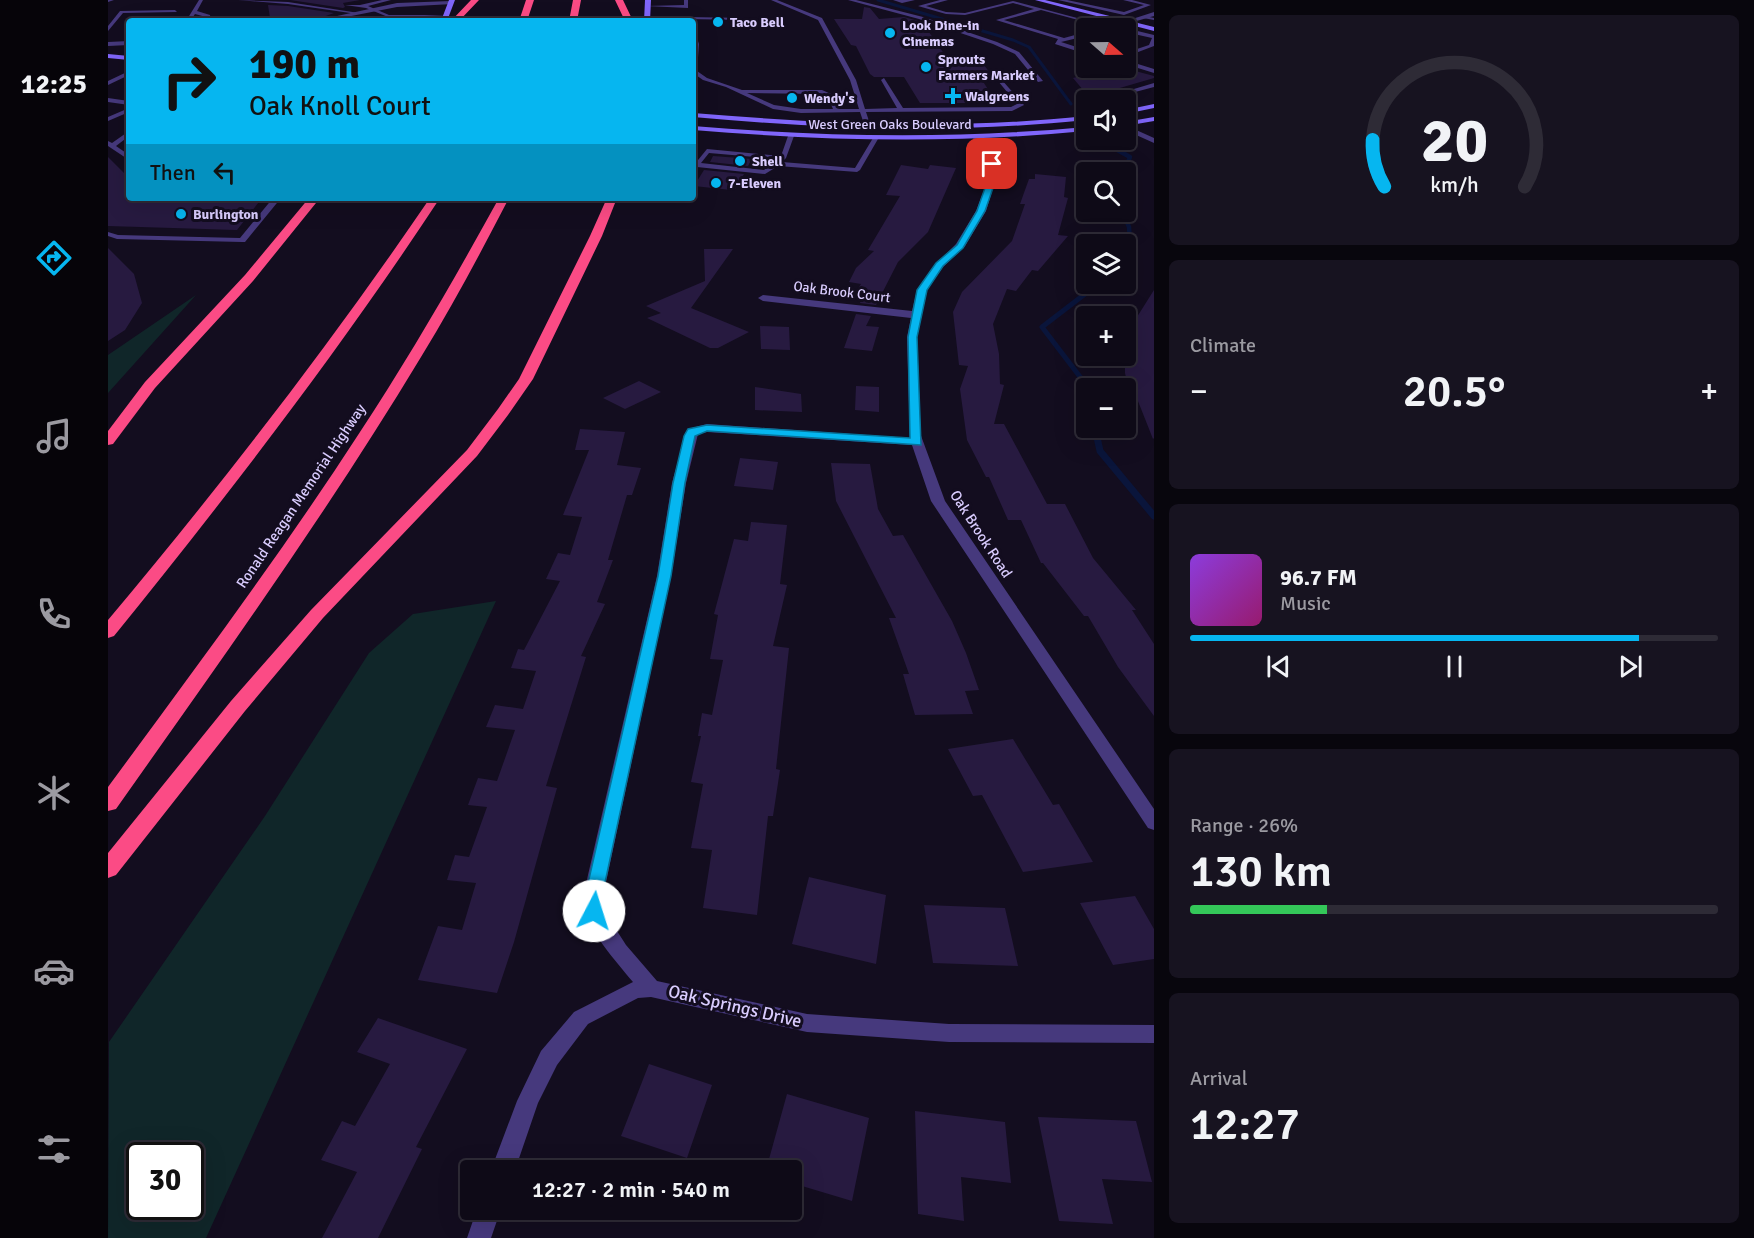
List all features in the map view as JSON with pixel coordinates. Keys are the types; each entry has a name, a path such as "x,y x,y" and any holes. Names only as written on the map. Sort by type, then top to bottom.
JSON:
{"highway":[{"path":"457,18 475,0"},
{"path":"524,18 530,0"},
{"path":"574,18 577,0"},
{"path":"619,0 628,18"},
{"path":"108,441 150,385 249,278 313,201"},
{"path":"108,632 186,537 315,371 433,201"},
{"name":"Ronald Reagan Memorial Highway","path":"108,803 208,664 373,422 420,349 502,201"},
{"path":"596,236 592,222 598,201"},
{"path":"108,869 238,706 317,614 472,453 497,420 526,379 611,201"}],"main road":[{"path":"1038,0 1059,2 1104,18"},
{"path":"445,18 452,1"},
{"path":"647,18 648,3"},
{"path":"1136,27 1154,29"},
{"path":"108,56 126,58"},
{"path":"118,67 126,67"},
{"path":"1136,110 1154,106"},
{"name":"West Green Oaks Boulevard","path":"696,114 868,127 957,127 1076,119"},
{"path":"1136,123 1154,119"},
{"path":"868,127 875,139"},
{"name":"West Green Oaks Boulevard","path":"696,130 875,139 977,138 1076,130"}],"street":[{"path":"328,18 358,10 406,2 452,1"},
{"path":"1136,21 1154,14"},
{"path":"108,44 126,43"},
{"path":"1136,131 1154,141"},
{"name":"Oak Brook Road","path":"977,138 992,164 990,185 981,211 960,246 940,265 922,290 916,315 912,337 914,433 938,501 1154,824"},
{"name":"Oak Brook Court","path":"764,298 916,315"},
{"name":"Oak Springs Drive","path":"917,442 707,428 692,432 679,483 664,576 592,901 594,911 619,951 651,988 807,1023 949,1033 1154,1034"},
{"path":"507,1160 528,1101 549,1058 581,1018 635,990 651,988"},
{"path":"479,1238 485,1220"}],"lane":[{"path":"190,18 201,0"},
{"path":"240,0 358,10 390,0"},
{"path":"293,0 358,10"},
{"path":"686,0 688,18"},
{"path":"773,0 820,20 854,80 868,127"},
{"path":"850,0 921,18 995,43 1017,53 1040,81"},
{"path":"895,0 902,2 913,0"},
{"path":"946,0 920,6 946,14 965,14 1022,0"},
{"path":"1003,0 1076,19"},
{"path":"1125,0 1152,6"},
{"path":"1076,48 998,20 1059,2 1124,14 1152,6"},
{"path":"648,3 686,7"},
{"path":"372,9 395,18"},
{"path":"108,29 122,12 175,11 171,16"},
{"path":"194,12 208,16 208,18"},
{"path":"1145,17 1154,19"},
{"path":"696,19 746,19 752,29"},
{"path":"1136,30 1154,38 1151,46 1136,51"},
{"path":"1061,42 1076,37"},
{"path":"1136,66 1154,71"},
{"path":"696,72 705,79 773,107 801,111 1012,109 1021,105 1001,81"},
{"path":"109,83 126,75"},
{"path":"118,79 126,80"},
{"path":"884,80 901,110"},
{"path":"1136,90 1154,85"},
{"path":"740,92 822,92 829,95 837,111"},
{"path":"109,101 126,103"},
{"path":"108,119 126,111"},
{"path":"126,134 110,145 126,156"},
{"path":"783,158 707,151 697,165 765,172 783,158 791,136"},
{"path":"777,164 857,170 875,139"},
{"path":"108,234 117,237 242,240 274,201"}],"green space":[{"path":"196,295 108,393 108,355"},
{"path":"496,601 206,1238 108,1238 109,1042 265,816 369,653 413,614"}],"building":[{"path":"290,0 360,0 343,3 345,7 343,8"},
{"path":"268,5 334,13 320,18 284,18 282,16 270,18"},
{"path":"864,7 870,8 879,19 904,17 922,22 947,58 978,57 993,77 980,77 997,103 920,103 904,77 874,77 870,74 856,46 851,45 834,19 862,19"},
{"path":"1136,71 1154,76 1154,78 1113,90 1083,90 1073,78 1136,78"},
{"path":"713,156 752,159 748,166 710,162"},
{"name":"Burlington","path":"108,157 126,175 126,201 260,201 237,230 108,226"},
{"path":"901,165 928,169 930,165 956,168 928,232 898,262 876,305 860,303 864,291 857,290 861,284 849,282 856,268 874,251 868,250 900,196 886,195"},
{"name":"7-Eleven","path":"704,170 744,174 735,189 731,190 696,186"},
{"path":"1035,174 1066,177 1064,197 1068,198 1058,235 1068,236 1038,271 1032,270 1016,291 1007,289 993,324 999,354 1000,384 1004,385 994,424 1004,424 1047,504 1065,504 1093,558 1136,610 1132,610 1154,644 1154,716 1118,667 1088,616 1084,616 1041,563 1021,520 1008,520 989,477 986,477 967,440 960,389 968,366 959,365 953,312 962,292 1012,241 1025,204 1020,204 1029,179 1035,179"},
{"path":"108,248 134,274 142,303 125,330 108,341"},
{"path":"704,249 733,249 691,308 749,332 718,348 710,348 647,318 661,313 646,306 705,281"},
{"path":"1154,290 1153,439 1136,396 1136,378 1126,378 1125,373 1125,366 1136,366 1136,319"},
{"path":"856,314 871,316 866,326 879,327 872,351 844,348"},
{"path":"760,326 789,327 790,350 761,349"},
{"path":"639,381 661,392 625,409 603,398"},
{"path":"856,386 879,387 879,412 855,410"},
{"path":"755,387 801,394 802,412 755,410"},
{"path":"580,429 625,432 617,465 641,468 632,495 627,495 608,560 613,560 597,602 605,604 581,656 586,657 546,786 557,788 514,942 497,993 418,980 438,926 462,930 476,883 447,880 455,855 469,857 487,807 468,805 478,778 497,781 515,730 486,727 495,705 523,709 536,671 511,668 518,649 524,650 560,581 546,579 558,553 570,555 582,517 563,515 589,450 575,450"},
{"path":"740,458 778,462 773,490 734,486"},
{"path":"831,463 870,464 878,509 893,536 903,535 952,621 966,653 979,690 965,691 973,714 915,715 903,674 909,674 889,618 896,618 836,501"},
{"path":"751,522 787,525 780,584 787,585 773,646 789,648 776,769 780,770 773,816 768,816 757,915 703,908 712,850 691,848 703,784 691,782 701,736 698,736 702,713 712,715 723,660 710,659 718,615 714,614 734,539 748,541"},
{"path":"1013,739 1053,805 1059,804 1093,862 1023,872 982,795 973,796 948,749"},
{"path":"809,877 886,895 876,964 792,944"},
{"path":"1135,896 1154,929 1154,959 1113,965 1080,903"},
{"path":"924,905 1005,908 1018,966 933,963"},
{"path":"378,1018 467,1049 416,1147 422,1149 378,1238 322,1238 357,1172 321,1160 342,1121 355,1126 390,1064 357,1052"},
{"path":"649,1064 712,1085 687,1158 621,1136"},
{"path":"787,1094 869,1118 852,1201 802,1186 802,1160 769,1160"},
{"path":"915,1111 1005,1122 1011,1183 961,1177 964,1221 918,1214"},
{"path":"1038,1117 1136,1121 1152,1182 1102,1179 1113,1224 1059,1221"}],"waterway":[{"path":"878,0 1013,40 1029,47 1071,104"},
{"path":"1117,150 1130,157 1128,162"},
{"path":"1127,222 1129,234"},
{"path":"1081,378 1042,327 1085,294"},
{"path":"1097,438 1100,451 1154,516"}],"place":[{"name":"Taco Bell","path":"718,22"},
{"name":"Look Dine-in Cinemas","path":"890,33"},
{"name":"Sprouts Farmers Market","path":"926,67"},
{"name":"Walgreens","path":"953,96"},
{"name":"Wendy's","path":"792,98"},
{"name":"Shell","path":"740,161"},
{"name":"7-Eleven","path":"716,183"},
{"name":"Burlington","path":"181,214"}],"route":[{"path":"594,911 592,901 664,576 679,483 692,432 707,428 917,442 914,433 912,337 922,290 940,265 960,246 981,211 990,185 992,164"}]}
